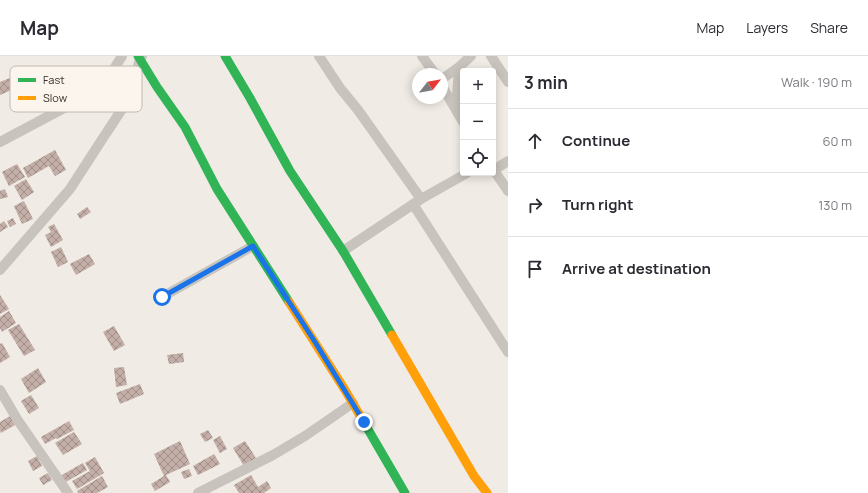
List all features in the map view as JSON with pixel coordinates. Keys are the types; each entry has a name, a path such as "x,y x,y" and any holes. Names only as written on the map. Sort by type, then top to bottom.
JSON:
{"street":[{"path":"116,66 122,56"},
{"path":"225,56 290,171 343,251 474,476 487,493"},
{"path":"319,56 340,88 358,110 417,202 508,352"},
{"path":"422,56 431,68"},
{"path":"448,75 472,56"},
{"path":"492,56 508,82"},
{"path":"140,57 189,133 217,189 353,403 405,493"},
{"path":"456,110 459,67"},
{"path":"448,96 460,117"},
{"path":"0,142 57,112"},
{"path":"0,270 70,189 120,112"},
{"path":"496,169 508,161"},
{"path":"496,173 508,191"},
{"path":"343,251 417,202 462,176"},
{"path":"162,297 253,246"},
{"path":"0,390 17,419 68,493"},
{"path":"198,493 305,436 353,403"}],"building":[{"path":"10,78 10,91 0,95 0,82"},
{"path":"55,150 66,170 55,176 49,166 28,178 23,168"},
{"path":"17,164 25,177 9,186 2,172"},
{"path":"26,179 34,192 22,200 14,186"},
{"path":"5,189 8,197 0,199 0,191"},
{"path":"24,201 33,219 22,224 14,206"},
{"path":"87,207 91,212 80,219 77,214"},
{"path":"13,218 16,224 10,227 7,221"},
{"path":"4,221 8,227 0,232 0,224"},
{"path":"54,224 63,240 51,247 45,235 51,232 48,227"},
{"path":"61,247 68,262 58,267 51,252"},
{"path":"89,254 95,264 76,275 70,264"},
{"path":"0,295 9,309 0,314"},
{"path":"9,311 16,323 2,332 0,328 0,317"},
{"path":"19,324 35,350 24,356 8,330"},
{"path":"114,326 125,345 114,351 103,332"},
{"path":"2,343 10,357 0,363 0,344"},
{"path":"183,353 184,362 169,364 167,355"},
{"path":"124,367 127,385 116,387 114,368"},
{"path":"38,368 46,382 29,393 21,379"},
{"path":"140,384 144,394 120,404 116,393"},
{"path":"31,395 39,408 29,414 21,401"},
{"path":"10,416 15,425 1,433 0,422"},
{"path":"69,421 74,430 45,444 41,437"},
{"path":"208,430 213,438 205,442 200,434"},
{"path":"74,432 82,444 63,455 55,443"},
{"path":"220,436 227,449 220,453 213,440"},
{"path":"180,441 190,464 166,475 170,482 155,491 151,484 164,476 154,454"},
{"path":"245,441 256,458 244,466 233,448"},
{"path":"214,454 220,464 198,475 193,466"},
{"path":"37,456 42,466 33,471 28,461"},
{"path":"95,457 104,473 77,489 72,481 90,471 85,463"},
{"path":"83,463 87,470 64,483 60,476"},
{"path":"189,469 192,476 184,479 181,472"},
{"path":"48,473 52,480 43,485 39,478"},
{"path":"251,475 258,487 267,481 271,488 264,493 239,493 234,485"},
{"path":"102,476 108,487 97,493 78,493 77,491"}],"traffic: fast":[{"path":"138,56 157,87 185,127 217,189 289,302"},
{"path":"225,56 290,171 343,251 392,335"},
{"path":"362,419 405,493"}],"traffic: slow":[{"path":"289,302 362,419"},
{"path":"392,335 474,476 487,493"}],"route":[{"path":"162,297 253,246 315,342 364,422"}]}
